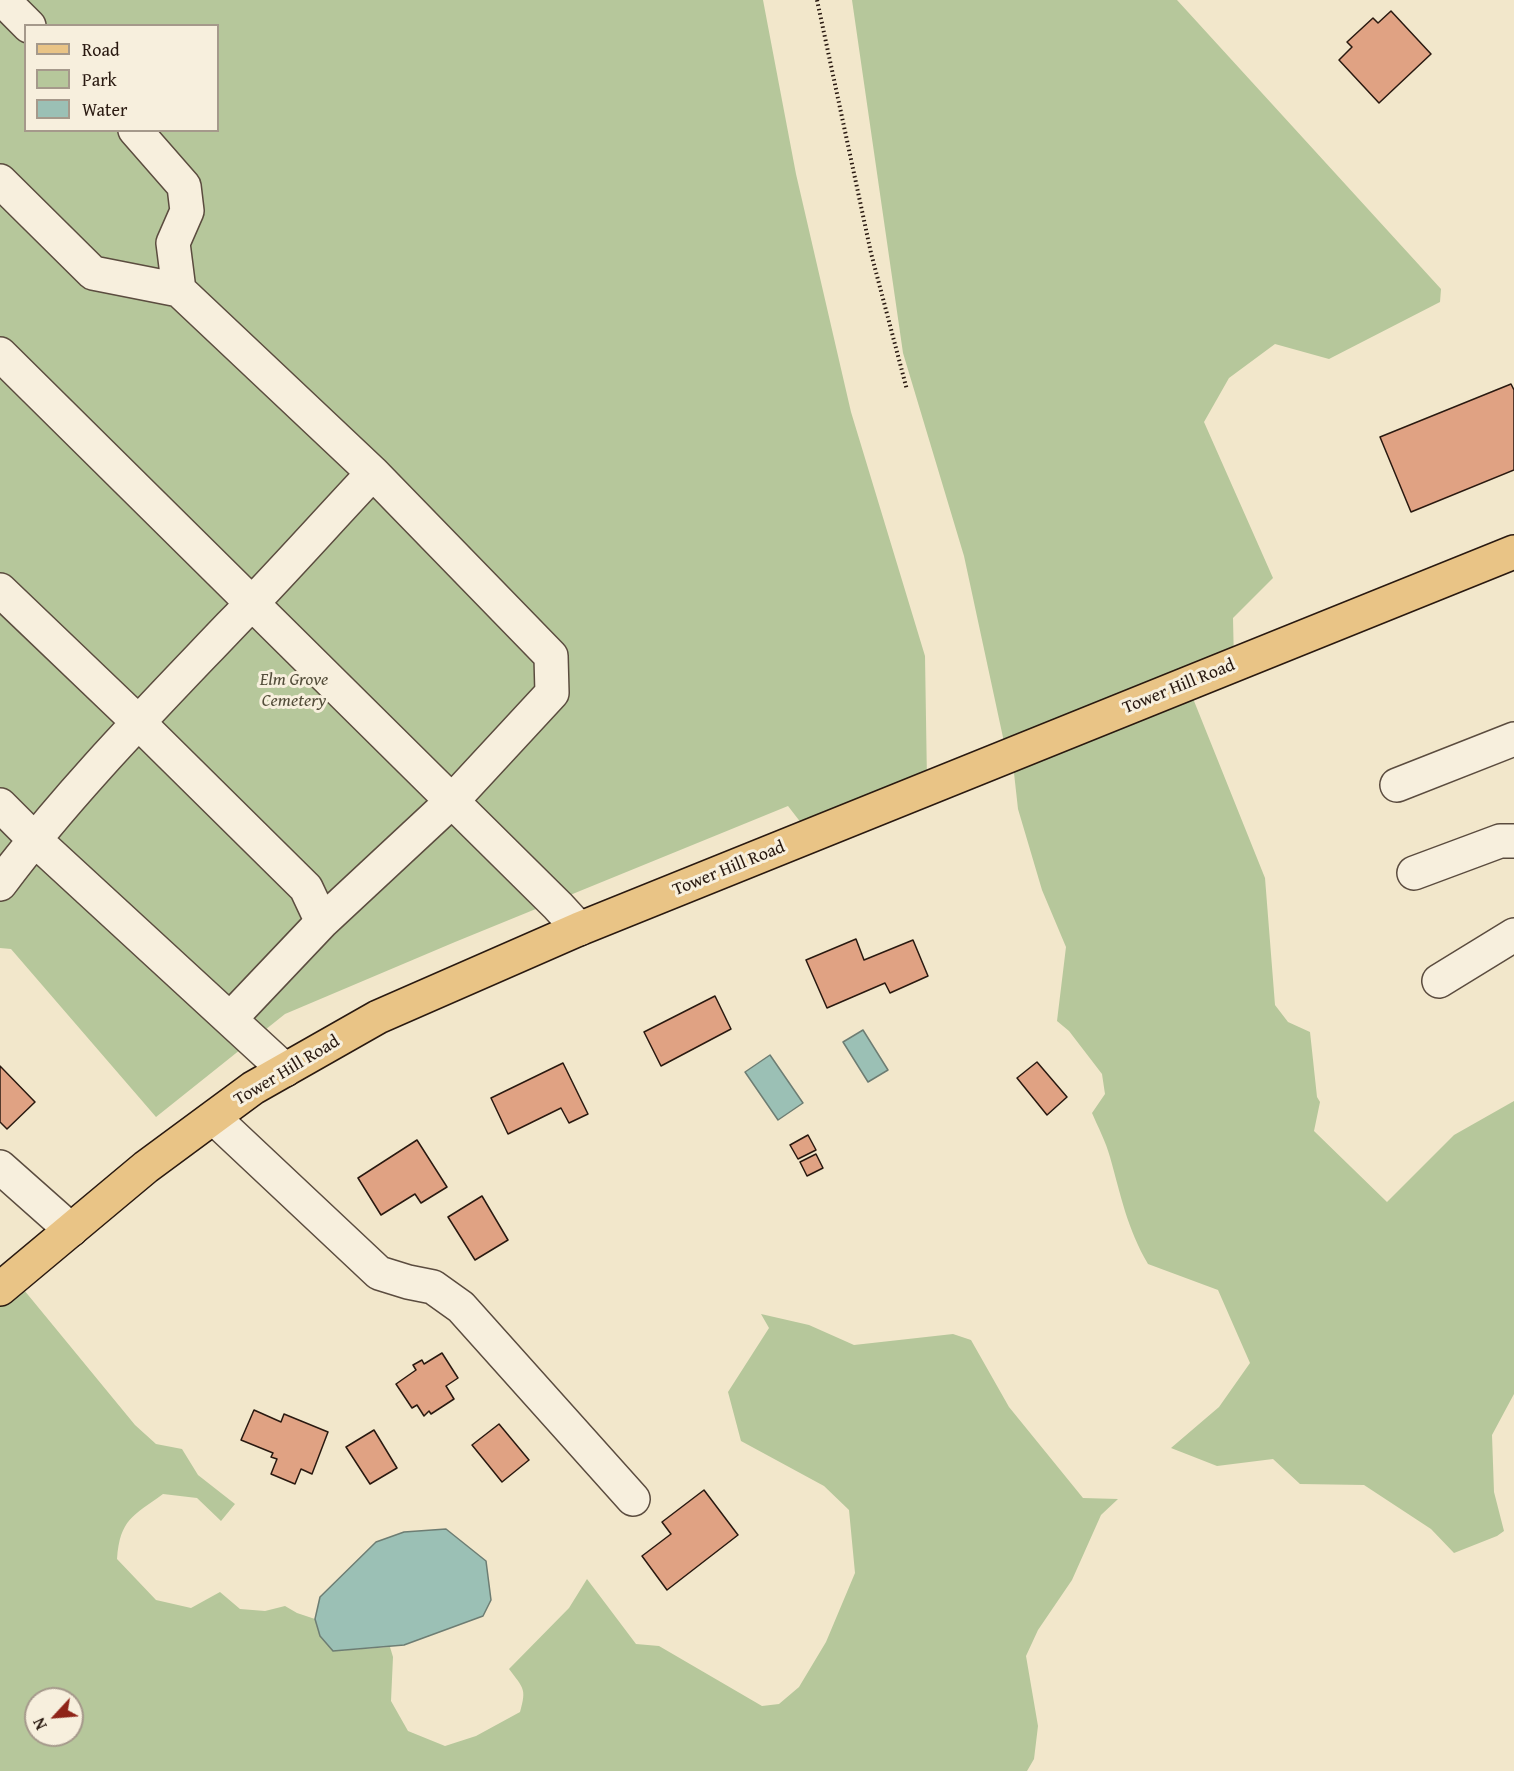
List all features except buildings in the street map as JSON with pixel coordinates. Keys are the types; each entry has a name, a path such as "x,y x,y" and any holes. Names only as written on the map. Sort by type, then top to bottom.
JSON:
{"main road":[{"name":"Tower Hill Road","path":"0,1289 146,1167 253,1088 378,1017 579,929 1514,552"}],"lane":[{"path":"3,0 26,24"},
{"path":"137,132 184,186 186,211 173,243 178,290"},
{"path":"0,181 93,273 178,290 373,473 551,656 552,693 452,801 322,922 230,1019"},
{"path":"0,354 579,929"},
{"path":"0,884 34,839 138,722 253,603 373,473"},
{"path":"0,590 306,888 322,922"},
{"path":"1397,785 1514,739"},
{"path":"0,806 285,1070"},
{"path":"1414,873 1500,841 1514,841"},
{"path":"1439,981 1514,935"},
{"path":"214,1118 379,1273 433,1287 460,1307 633,1499"},
{"path":"0,1167 70,1230"}],"path":[{"path":"817,0 871,253 907,390"}],"green space":[{"name":"Elm Grove Cemetery","path":"0,0 763,0 796,174 851,412 925,656 927,782 812,837 788,806 285,1014 156,1117 11,949 0,948"},
{"path":"852,0 1177,0 1441,289 1440,302 1329,359 1275,344 1229,378 1204,422 1273,578 1233,618 1234,664 1188,686 1265,878 1275,1005 1288,1022 1310,1032 1317,1097 1320,1102 1314,1131 1387,1202 1454,1135 1514,1101 1514,1394 1492,1435 1494,1492 1504,1531 1497,1536 1454,1553 1431,1529 1364,1485 1300,1484 1273,1459 1217,1466 1171,1448 1219,1407 1250,1363 1218,1290 1148,1264 1130,1225 1108,1151 1092,1113 1105,1094 1102,1074 1069,1031 1057,1021 1066,947 1042,890 1018,809 1013,764 1007,756 964,556 903,353"},
{"path":"0,1288 24,1290 135,1425 156,1444 182,1449 198,1475 235,1504 221,1521 197,1498 163,1494 130,1520 121,1535 117,1559 156,1600 191,1608 220,1592 240,1609 265,1611 285,1606 315,1619 320,1636 333,1651 390,1647 393,1657 391,1701 408,1731 445,1746 476,1736 520,1712 522,1689 509,1669 569,1608 587,1579 636,1644 659,1646 762,1706 779,1704 799,1687 826,1642 855,1573 849,1510 824,1486 741,1441 728,1392 769,1328 761,1314 809,1325 854,1345 953,1334 971,1340 1009,1407 1083,1498 1118,1499 1101,1515 1072,1580 1038,1630 1026,1656 1038,1726 1034,1759 1027,1771 0,1771"}],"water":[{"path":"863,1030 888,1070 868,1082 843,1042"},
{"path":"770,1055 803,1103 778,1120 745,1072"},
{"path":"446,1529 486,1561 491,1600 483,1616 404,1645 333,1651 320,1636 315,1619 320,1597 376,1542 404,1532"}]}
